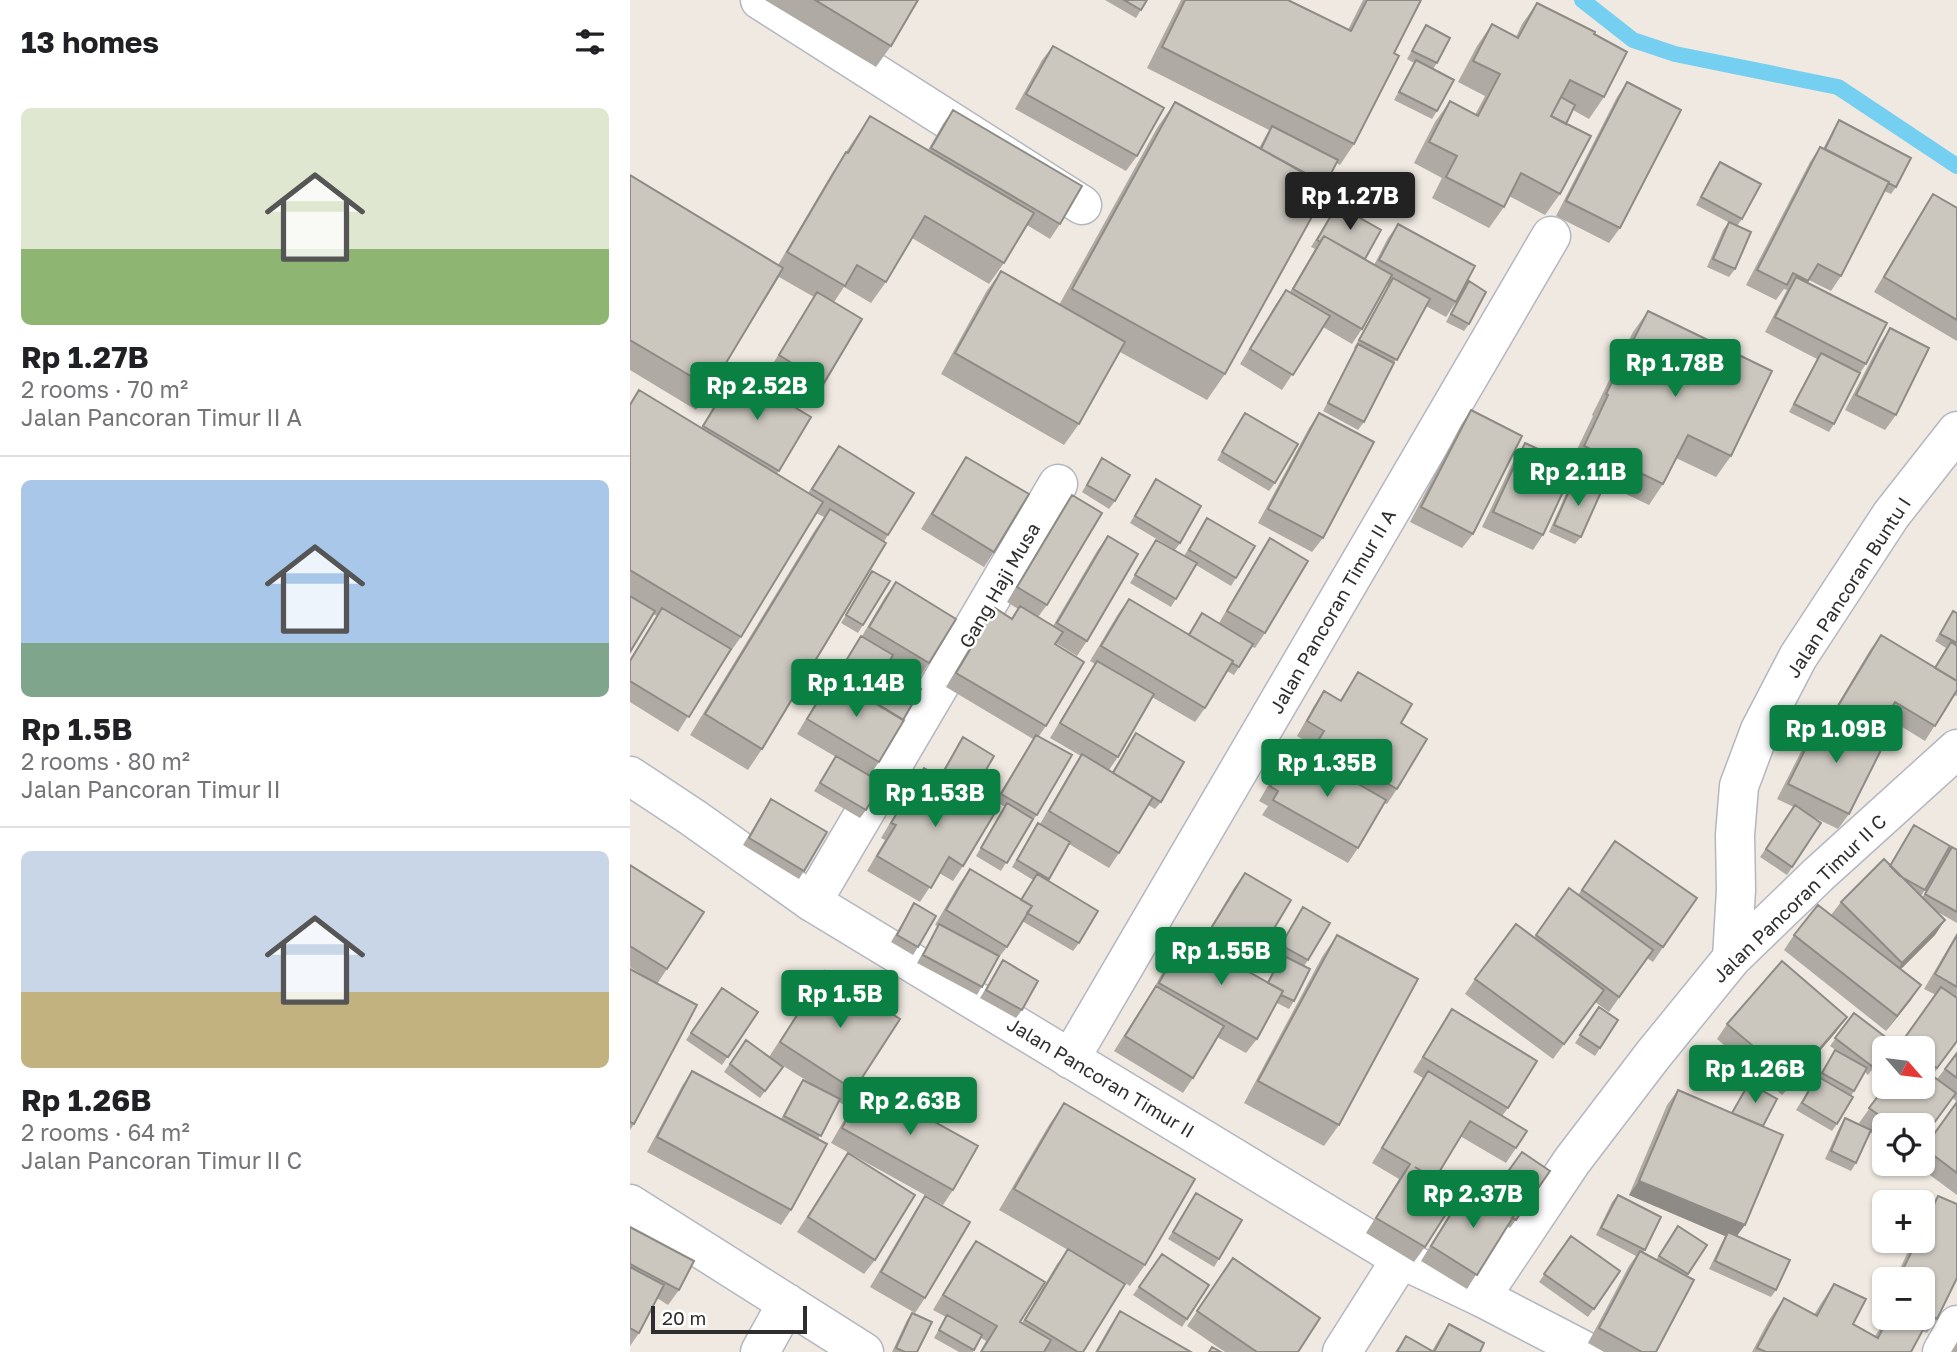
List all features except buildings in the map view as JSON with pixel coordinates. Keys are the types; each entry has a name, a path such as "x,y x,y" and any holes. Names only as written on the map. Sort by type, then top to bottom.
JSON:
{"street":[{"path":"760,0 1082,205"},
{"name":"Jalan Pancoran Timur II A","path":"1070,1059 1551,236"},
{"name":"Jalan Pancoran Buntu I","path":"1732,958 1739,786 1760,730 1805,646 1891,515 1957,431"},
{"name":"Gang Haji Musa","path":"812,902 1058,484"},
{"name":"Jalan Pancoran Timur II C","path":"1481,1297 1572,1161 1732,958 1819,874 1957,749"},
{"name":"Jalan Pancoran Timur II","path":"630,776 812,902 1401,1259 1587,1352"},
{"path":"630,1204 864,1352"},
{"path":"1342,1352 1401,1259"},
{"path":"760,1352 787,1303"},
{"path":"1941,1352 1957,1325"}],"waterway":[{"path":"1582,0 1633,40 1675,54 1838,87 1957,166"}]}
